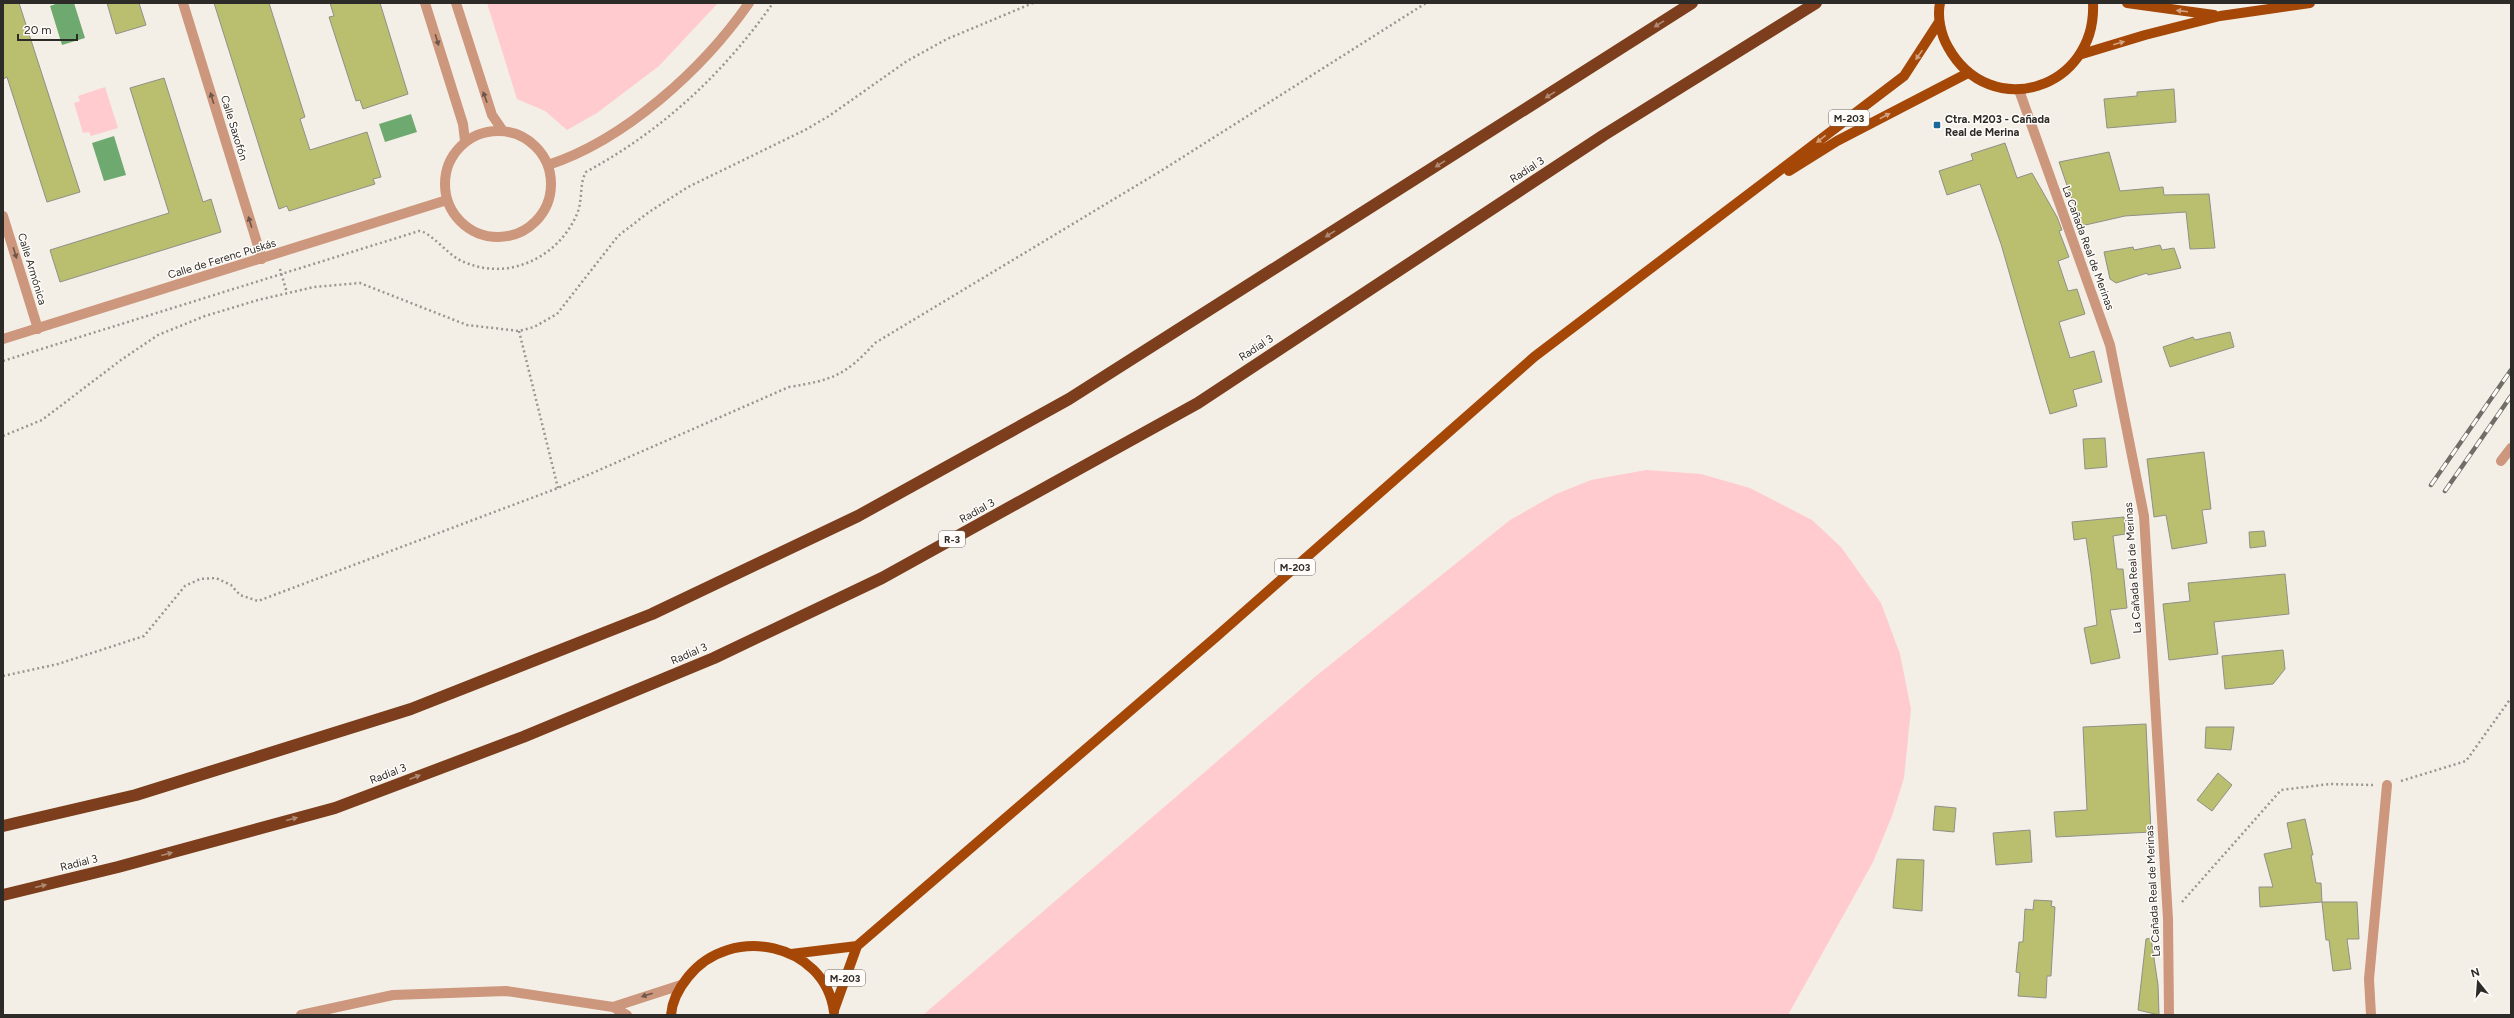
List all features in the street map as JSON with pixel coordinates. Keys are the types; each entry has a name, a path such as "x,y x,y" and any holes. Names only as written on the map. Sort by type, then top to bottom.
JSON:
{"highway":[{"path":"3,826 136,795 411,709 652,614 858,516 1069,398 1692,3"},
{"name":"Radial 3","path":"3,895 118,867 335,808 523,737 707,661 882,578 1198,403 1604,135 1816,3"}],"main road":[{"name":"M-203","path":"1940,3 1939,22 1954,59 1968,73 1992,86 2019,90 2043,85 2060,76 2082,54 2090,37 2094,18 2093,3"},
{"name":"M-203","path":"2127,3 2220,16"},
{"name":"M-203","path":"2082,54 2145,35 2220,16 2310,3"},
{"name":"M-203","path":"834,1012 857,946 1222,631 1534,357 1904,76 1939,22"},
{"name":"M-203","path":"1743,199 1837,141 1968,73"},
{"path":"671,1015 682,985 702,962 715,954 737,946 765,946 791,954 811,968 826,987 834,1012"},
{"path":"791,954 857,946"}],"street":[{"name":"Calle Saxofón","path":"182,3 262,259"},
{"path":"425,3 463,124 465,142"},
{"path":"456,3 492,115 503,131"},
{"path":"548,165 564,160 596,143 651,105 679,82 713,48 749,3"},
{"name":"La Cañada Real de Merinas","path":"2019,90 2110,345 2144,516 2168,919 2169,1015"},
{"path":"503,131 526,139 539,150 548,165 550,191 541,215 532,224 509,236 490,236 471,230 452,212 444,190 447,168 451,158 465,142 490,132 503,131"},
{"name":"Calle de Ferenc Puskás","path":"3,339 447,200"},
{"name":"Calle Armónica","path":"3,216 38,329"},
{"path":"2501,461 2511,448"},
{"path":"2371,1015 2369,979 2387,785"},
{"path":"613,1007 682,985"},
{"path":"301,1015 393,995 491,992 506,992 613,1007 627,1015"}],"path":[{"path":"3,361 419,231 429,234 450,254 465,263 482,268 518,267 535,260 554,248 567,233 578,212 583,178 586,172 629,146 692,98 736,54 773,3"},
{"path":"3,436 42,420 121,360 158,335 205,316 314,287 360,283 467,324 519,331 534,327 557,314 618,236 649,212 688,187 805,130 921,54 948,39 1033,3"},
{"path":"3,676 58,664 144,636 185,586 200,579 216,578 231,584 240,595 258,601 558,488 789,387 820,382 844,372 875,343 1164,169 1426,3"},
{"path":"280,269 287,293"},
{"path":"519,331 558,488"},
{"path":"2168,919 2281,790 2330,784 2387,785 2466,761 2511,698"}],"shaded area":[{"path":"58,3 74,3 85,38 62,45 50,6"},
{"path":"487,3 718,3 659,66 597,113 567,130 545,111 517,99"},
{"path":"105,87 118,128 91,136 89,132 83,133 74,103 80,101 78,96"},
{"path":"411,114 417,132 385,142 379,124"},
{"path":"114,136 126,175 104,181 92,143"},
{"path":"1646,470 1701,474 1750,488 1812,520 1841,547 1881,603 1900,654 1911,709 1904,778 1892,816 1873,862 1788,1015 923,1015 1316,676 1510,520 1556,494 1591,480"}],"building":[{"path":"3,3 19,3 80,192 47,202 7,77 3,79"},
{"path":"107,3 139,3 146,25 116,34"},
{"path":"214,3 269,3 305,117 300,119 310,150 367,132 381,177 373,179 375,184 289,211 287,206 279,209"},
{"path":"330,3 380,3 408,94 363,109 360,100 356,101 329,17 334,16"},
{"path":"164,78 203,202 211,199 221,232 60,282 50,250 169,213 130,88"},
{"path":"2174,89 2176,122 2107,128 2104,99 2137,96 2137,92"},
{"path":"2005,143 2017,178 2032,173 2057,217 2062,230 2059,231 2069,257 2058,261 2068,291 2077,289 2085,314 2059,322 2070,358 2094,351 2102,382 2073,390 2077,406 2050,414 2001,244 1980,184 1947,195 1939,171 1973,160 1971,154"},
{"path":"2109,152 2120,191 2163,187 2164,195 2209,194 2215,248 2190,249 2186,212 2125,216 2081,226 2059,162"},
{"path":"2160,245 2162,250 2174,248 2181,268 2148,275 2147,273 2116,283 2110,279 2104,252 2133,247 2134,250"},
{"path":"2230,332 2234,347 2170,367 2163,347 2193,337 2195,340"},
{"path":"2105,438 2107,467 2085,469 2083,439"},
{"path":"2204,452 2211,509 2202,510 2207,543 2172,549 2166,515 2154,517 2147,459"},
{"path":"2124,517 2125,534 2113,536 2117,569 2123,569 2127,608 2110,610 2120,658 2091,664 2084,628 2097,625 2091,573 2086,538 2074,540 2072,522"},
{"path":"2264,531 2266,546 2250,548 2249,532"},
{"path":"2285,574 2289,614 2214,622 2218,654 2169,660 2163,604 2190,601 2188,583"},
{"path":"2283,650 2285,669 2273,684 2225,689 2222,656"},
{"path":"2146,724 2151,832 2056,837 2054,812 2087,810 2083,727"},
{"path":"2206,727 2234,727 2231,750 2205,748"},
{"path":"2218,773 2232,785 2212,811 2197,800"},
{"path":"1935,806 1956,808 1954,832 1933,830"},
{"path":"2305,819 2313,855 2311,855 2316,883 2321,883 2322,902 2260,907 2259,887 2273,887 2264,854 2292,848 2287,823"},
{"path":"2030,830 2032,862 1996,865 1993,833"},
{"path":"1897,859 1924,860 1922,911 1893,908"},
{"path":"2034,900 2052,901 2051,906 2055,907 2051,976 2047,976 2046,998 2018,996 2020,973 2016,972 2019,942 2023,942 2025,909 2033,910"},
{"path":"2322,902 2357,902 2359,939 2347,939 2351,969 2333,971 2329,940 2326,940"},
{"path":"2151,938 2158,985 2159,1015 2138,1010 2146,939"}],"railway":[{"path":"2431,485 2511,370"},
{"path":"2445,491 2511,396"}],"place":[{"name":"Ctra. M203 - Cañada Real de Merina","path":"1937,125"}]}
